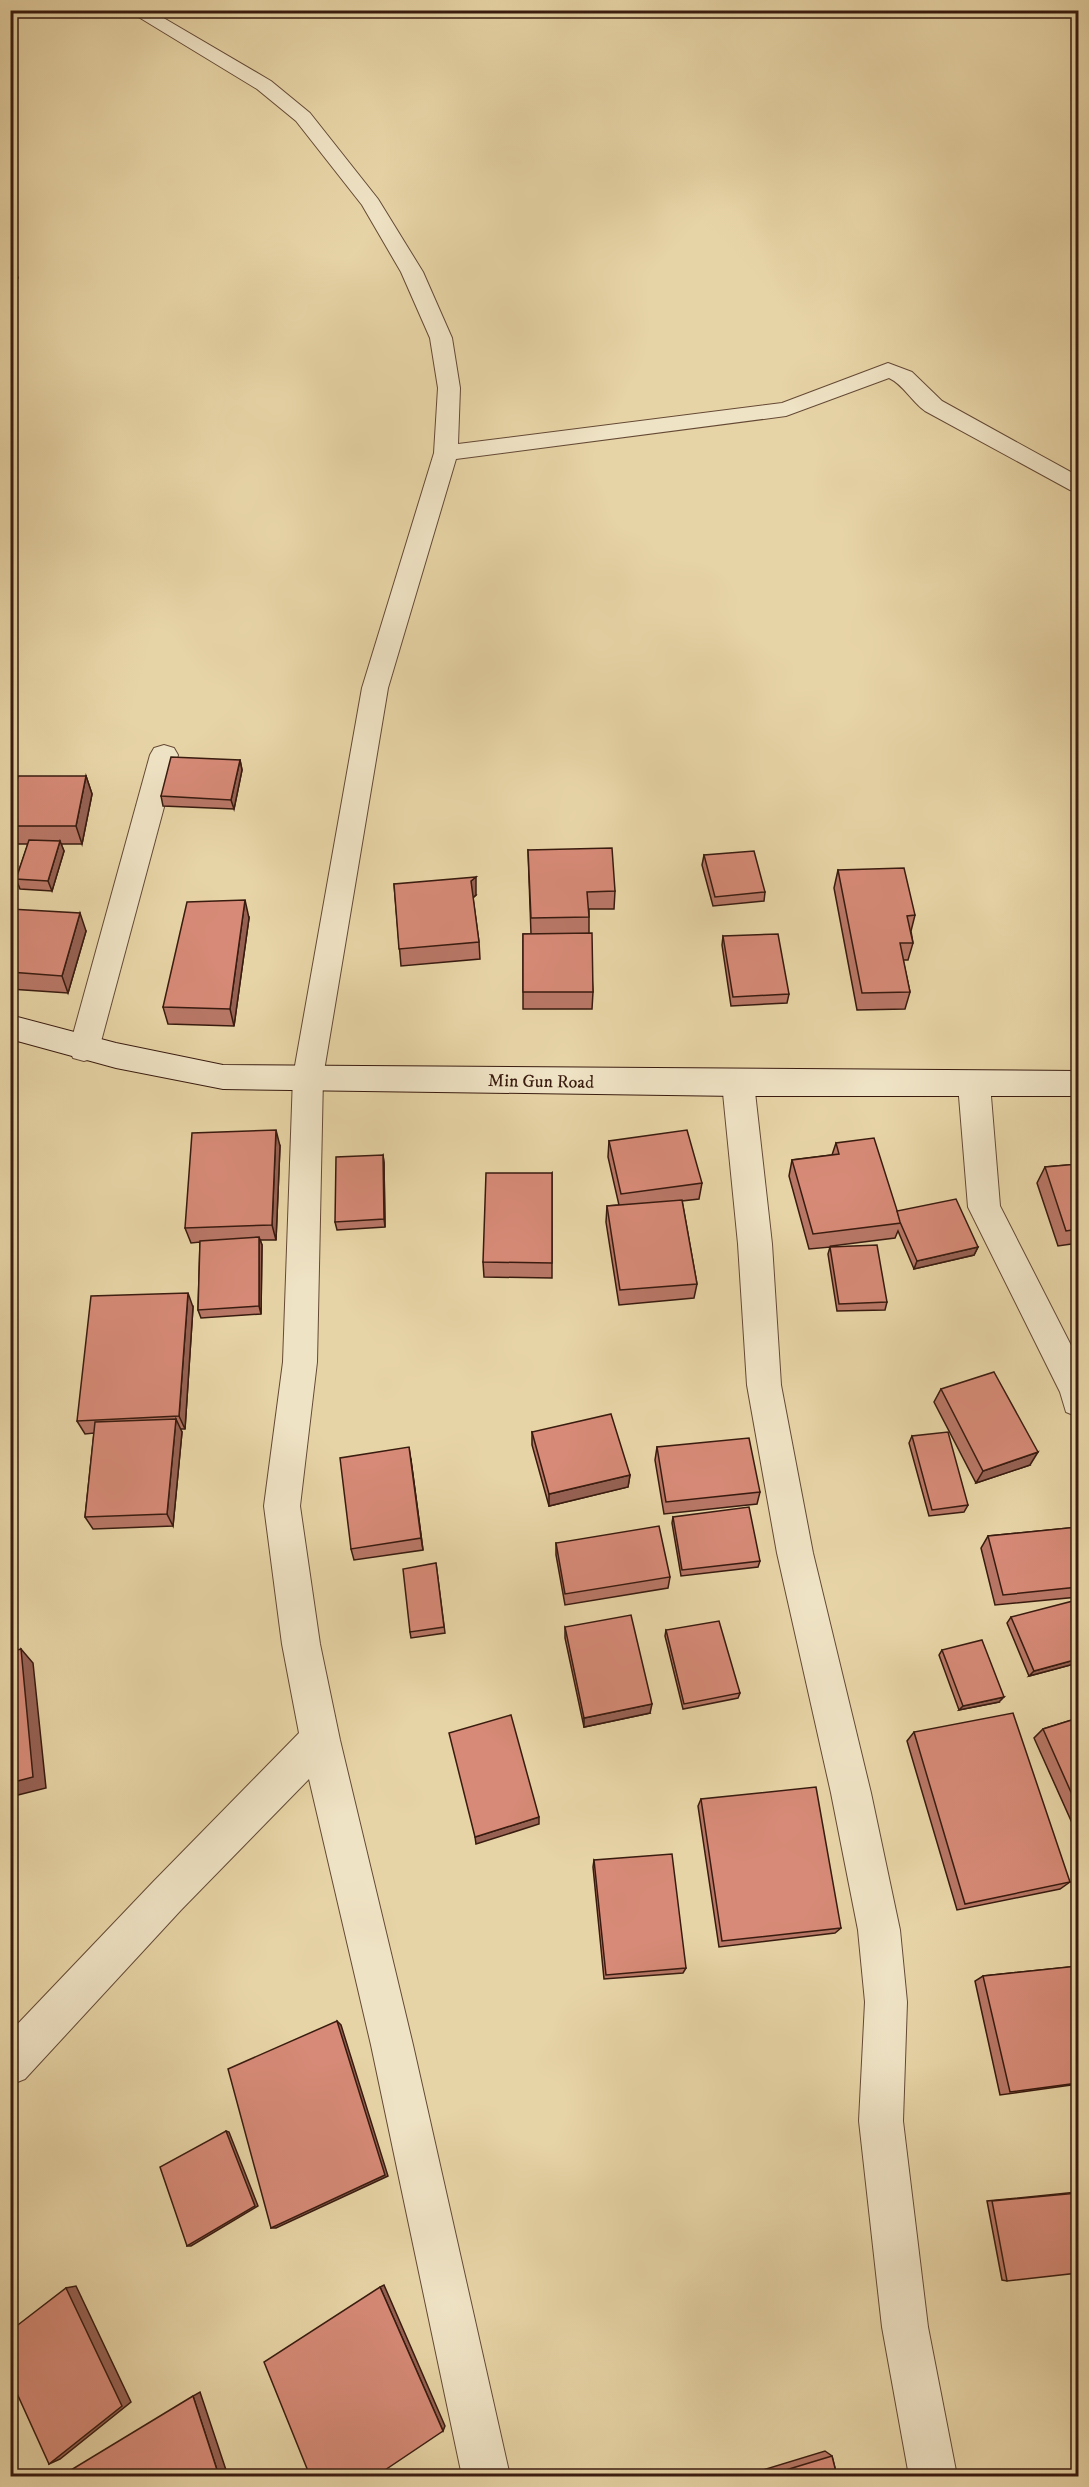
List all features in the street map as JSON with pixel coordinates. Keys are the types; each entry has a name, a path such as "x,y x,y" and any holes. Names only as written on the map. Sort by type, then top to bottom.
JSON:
{"street":[{"path":"135,10 264,85 303,117 371,203 412,272 441,338 449,388 446,453 375,688 308,1077 300,1362 282,1506 301,1644 320,1740 392,2045 486,2476"},
{"path":"446,453 786,409 888,370 902,374 912,381 928,402 944,412 1078,485"},
{"path":"84,1049 164,754"},
{"name":"Min Gun Road","path":"10,1027 84,1049 163,1068 223,1077 1078,1084"},
{"path":"738,1083 755,1244 764,1385 795,1553 851,1793 879,1930 886,2002 881,2121 905,2327 933,2476"},
{"path":"974,1084 984,1207 1077,1391 1078,1401"},
{"path":"10,2064 167,1896 320,1740"}],"building":[{"path":"10,256 15,268 10,269"},
{"path":"171,757 240,760 231,800 161,796"},
{"path":"18,776 86,776 76,826 10,826 10,813"},
{"path":"29,840 60,841 48,881 16,879"},
{"path":"612,848 615,891 587,892 589,917 531,918 528,850"},
{"path":"754,851 765,892 715,897 704,855"},
{"path":"904,868 915,915 907,916 913,943 900,943 910,992 862,993 838,870"},
{"path":"476,877 471,881 479,942 399,949 394,884"},
{"path":"245,900 230,1009 163,1007 187,902"},
{"path":"10,909 80,913 62,976 10,972"},
{"path":"592,933 593,992 523,992 523,934"},
{"path":"778,934 789,994 733,997 723,936"},
{"path":"276,1130 272,1225 185,1228 192,1133"},
{"path":"687,1130 702,1183 621,1194 609,1141"},
{"path":"874,1138 901,1223 813,1234 792,1160 839,1154 836,1143"},
{"path":"383,1155 384,1219 335,1222 336,1157"},
{"path":"1078,1164 1078,1229 1066,1231 1045,1167"},
{"path":"486,1173 552,1173 552,1263 483,1262"},
{"path":"956,1199 978,1247 917,1261 897,1211"},
{"path":"682,1200 697,1284 620,1290 607,1206"},
{"path":"259,1237 259,1306 198,1310 200,1241"},
{"path":"877,1245 887,1302 839,1304 830,1247"},
{"path":"188,1293 179,1416 77,1421 91,1296"},
{"path":"994,1372 1038,1452 983,1471 941,1389"},
{"path":"611,1414 630,1475 549,1494 532,1432"},
{"path":"176,1419 167,1514 85,1517 95,1422"},
{"path":"948,1432 968,1505 932,1510 912,1436"},
{"path":"749,1438 760,1492 666,1502 657,1447"},
{"path":"409,1447 421,1538 351,1549 340,1458"},
{"path":"749,1507 760,1561 682,1570 673,1517"},
{"path":"659,1526 670,1577 565,1594 556,1543"},
{"path":"1078,1527 1078,1587 1003,1595 988,1536"},
{"path":"436,1563 444,1627 410,1632 403,1569"},
{"path":"1073,1601 1078,1614 1078,1659 1034,1671 1011,1617"},
{"path":"631,1615 652,1704 584,1718 565,1627"},
{"path":"719,1621 740,1693 684,1704 666,1630"},
{"path":"982,1640 1004,1697 963,1706 942,1650"},
{"path":"21,1649 33,1777 10,1783 10,1652"},
{"path":"1013,1713 1070,1882 965,1904 914,1732"},
{"path":"511,1715 539,1817 475,1837 449,1733"},
{"path":"1078,1718 1078,1808 1043,1729"},
{"path":"816,1787 841,1928 722,1941 701,1799"},
{"path":"672,1854 686,1968 606,1975 594,1860"},
{"path":"1078,1966 1078,2083 1010,2092 983,1976"},
{"path":"337,2021 385,2175 271,2228 228,2069"},
{"path":"226,2131 255,2206 187,2246 160,2167"},
{"path":"1078,2193 1078,2273 1007,2281 992,2201"},
{"path":"380,2287 443,2431 376,2476 310,2476 264,2362"},
{"path":"66,2288 122,2406 49,2464 10,2378 10,2331"},
{"path":"193,2396 219,2476 61,2476"},
{"path":"832,2456 837,2476 766,2476"}]}
